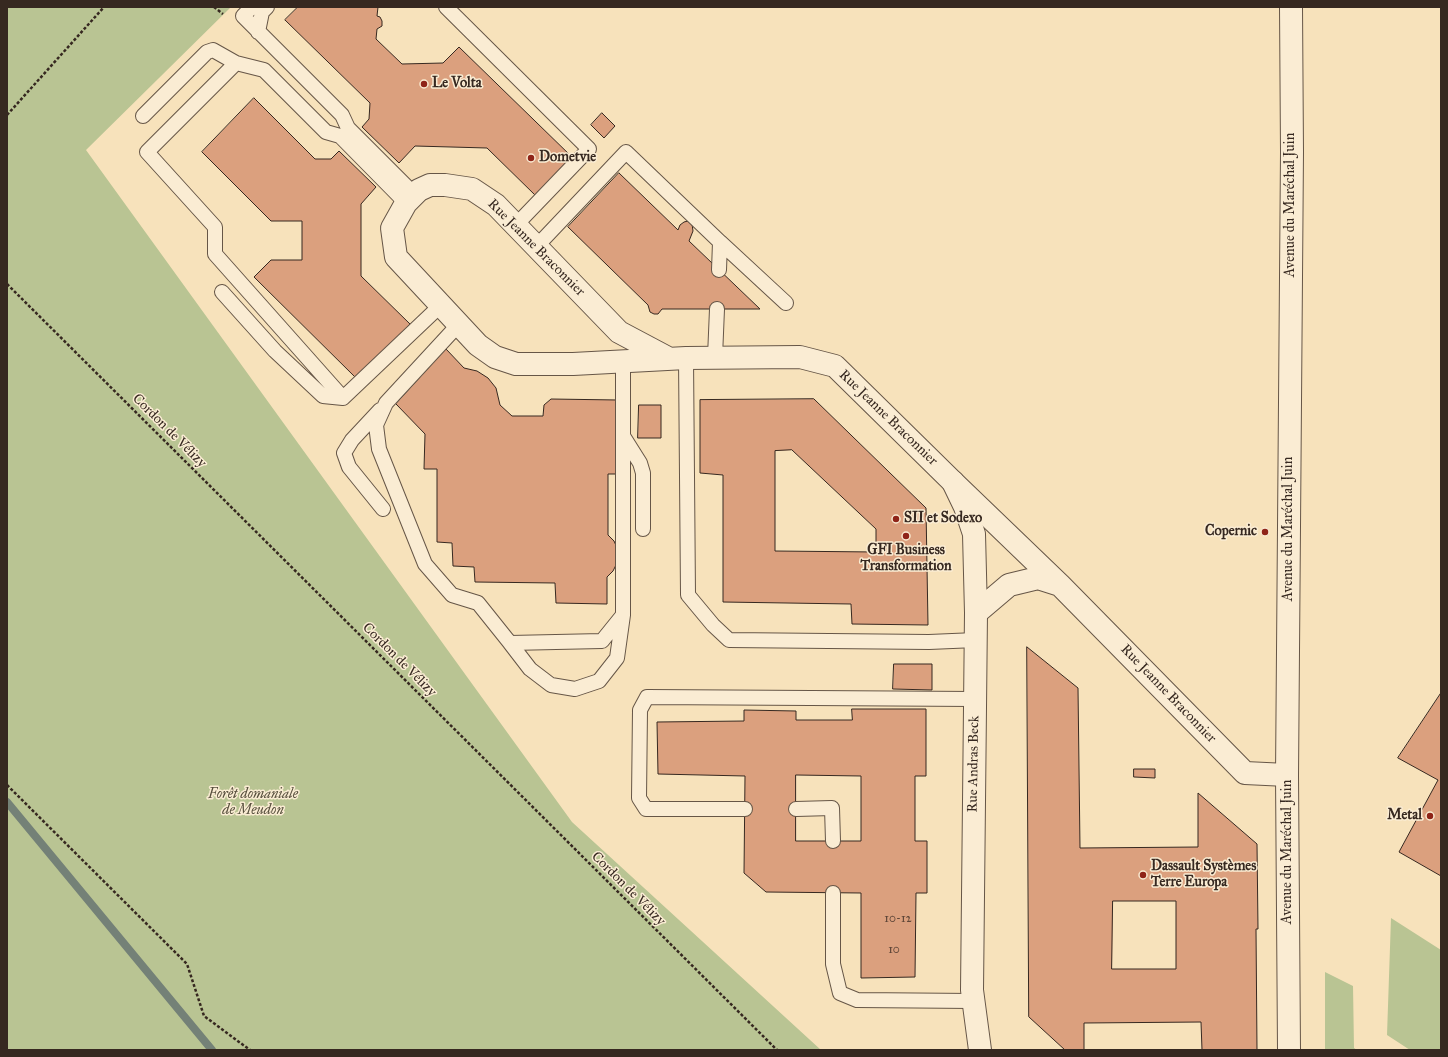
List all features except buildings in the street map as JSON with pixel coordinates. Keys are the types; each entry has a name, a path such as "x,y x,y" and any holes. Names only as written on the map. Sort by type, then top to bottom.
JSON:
{"street":[{"name":"Avenue du Maréchal Juin","path":"1289,1050 1287,775 1292,152 1291,7"},
{"name":"Rue Jeanne Braconnier","path":"677,358 619,332 496,205 472,189 445,185 430,185 410,198 392,228 396,257 478,345 495,357 516,364 573,364 715,357 800,357 835,366 1061,586 1245,773 1287,775"},
{"name":"Rue Andras Beck","path":"953,482 965,506 974,534 976,640 972,990 980,1050"},
{"name":"Rue Jeanne Braconnier","path":"976,613 1009,585 1038,578 1061,586"}],"lane":[{"path":"252,7 243,16 342,115 348,128 410,198"},
{"path":"258,32 262,12 267,7"},
{"path":"446,7 589,149 515,226"},
{"path":"142,116 207,52 213,50 217,51 236,63 264,70 326,132 340,136 410,198"},
{"path":"236,63 147,152 215,227 215,254 343,398"},
{"path":"536,247 626,152 786,303"},
{"path":"719,270 720,242"},
{"path":"222,292 275,351 323,396 343,398 441,304"},
{"path":"715,357 717,309"},
{"path":"384,509 349,467 344,453 352,440 459,324"},
{"path":"677,358 688,595 713,625 729,640 929,642 976,640"},
{"path":"386,403 376,425 379,449 425,564 452,595 478,603 530,669 551,685 575,689 599,681 617,658 623,615 623,361"},
{"path":"623,436 640,464 643,473 643,529"},
{"path":"510,643 602,641 623,615"},
{"path":"744,809 646,809 639,798 640,710 648,698 975,699"},
{"path":"796,809 832,808 833,841"},
{"path":"833,892 833,964 840,993 857,1000 973,1001"}],"path":[{"path":"7,114 104,7"},
{"name":"Cordon de Vélizy","path":"7,284 776,1050"},
{"path":"7,785 187,964 204,1016 250,1050"}],"green space":[{"name":"Forêt domaniale de Meudon","path":"7,7 231,7 86,150 572,822 821,1050 7,1050"},
{"path":"1391,918 1441,950 1441,1050 1410,1050 1387,1035"},
{"path":"1325,972 1353,986 1354,1048 1357,1050 1325,1050"}],"waterway":[{"path":"7,802 212,1050"}],"place":[{"name":"Le Volta","path":"424,84"},
{"name":"Dometvie","path":"531,158"},
{"name":"SII et Sodexo","path":"896,519"},
{"name":"Copernic","path":"1265,532"},
{"name":"GFI Business Transformation","path":"906,536"},
{"name":"Metal","path":"1430,816"},
{"name":"Dassault Systèmes Terre Europa","path":"1143,875"}]}
